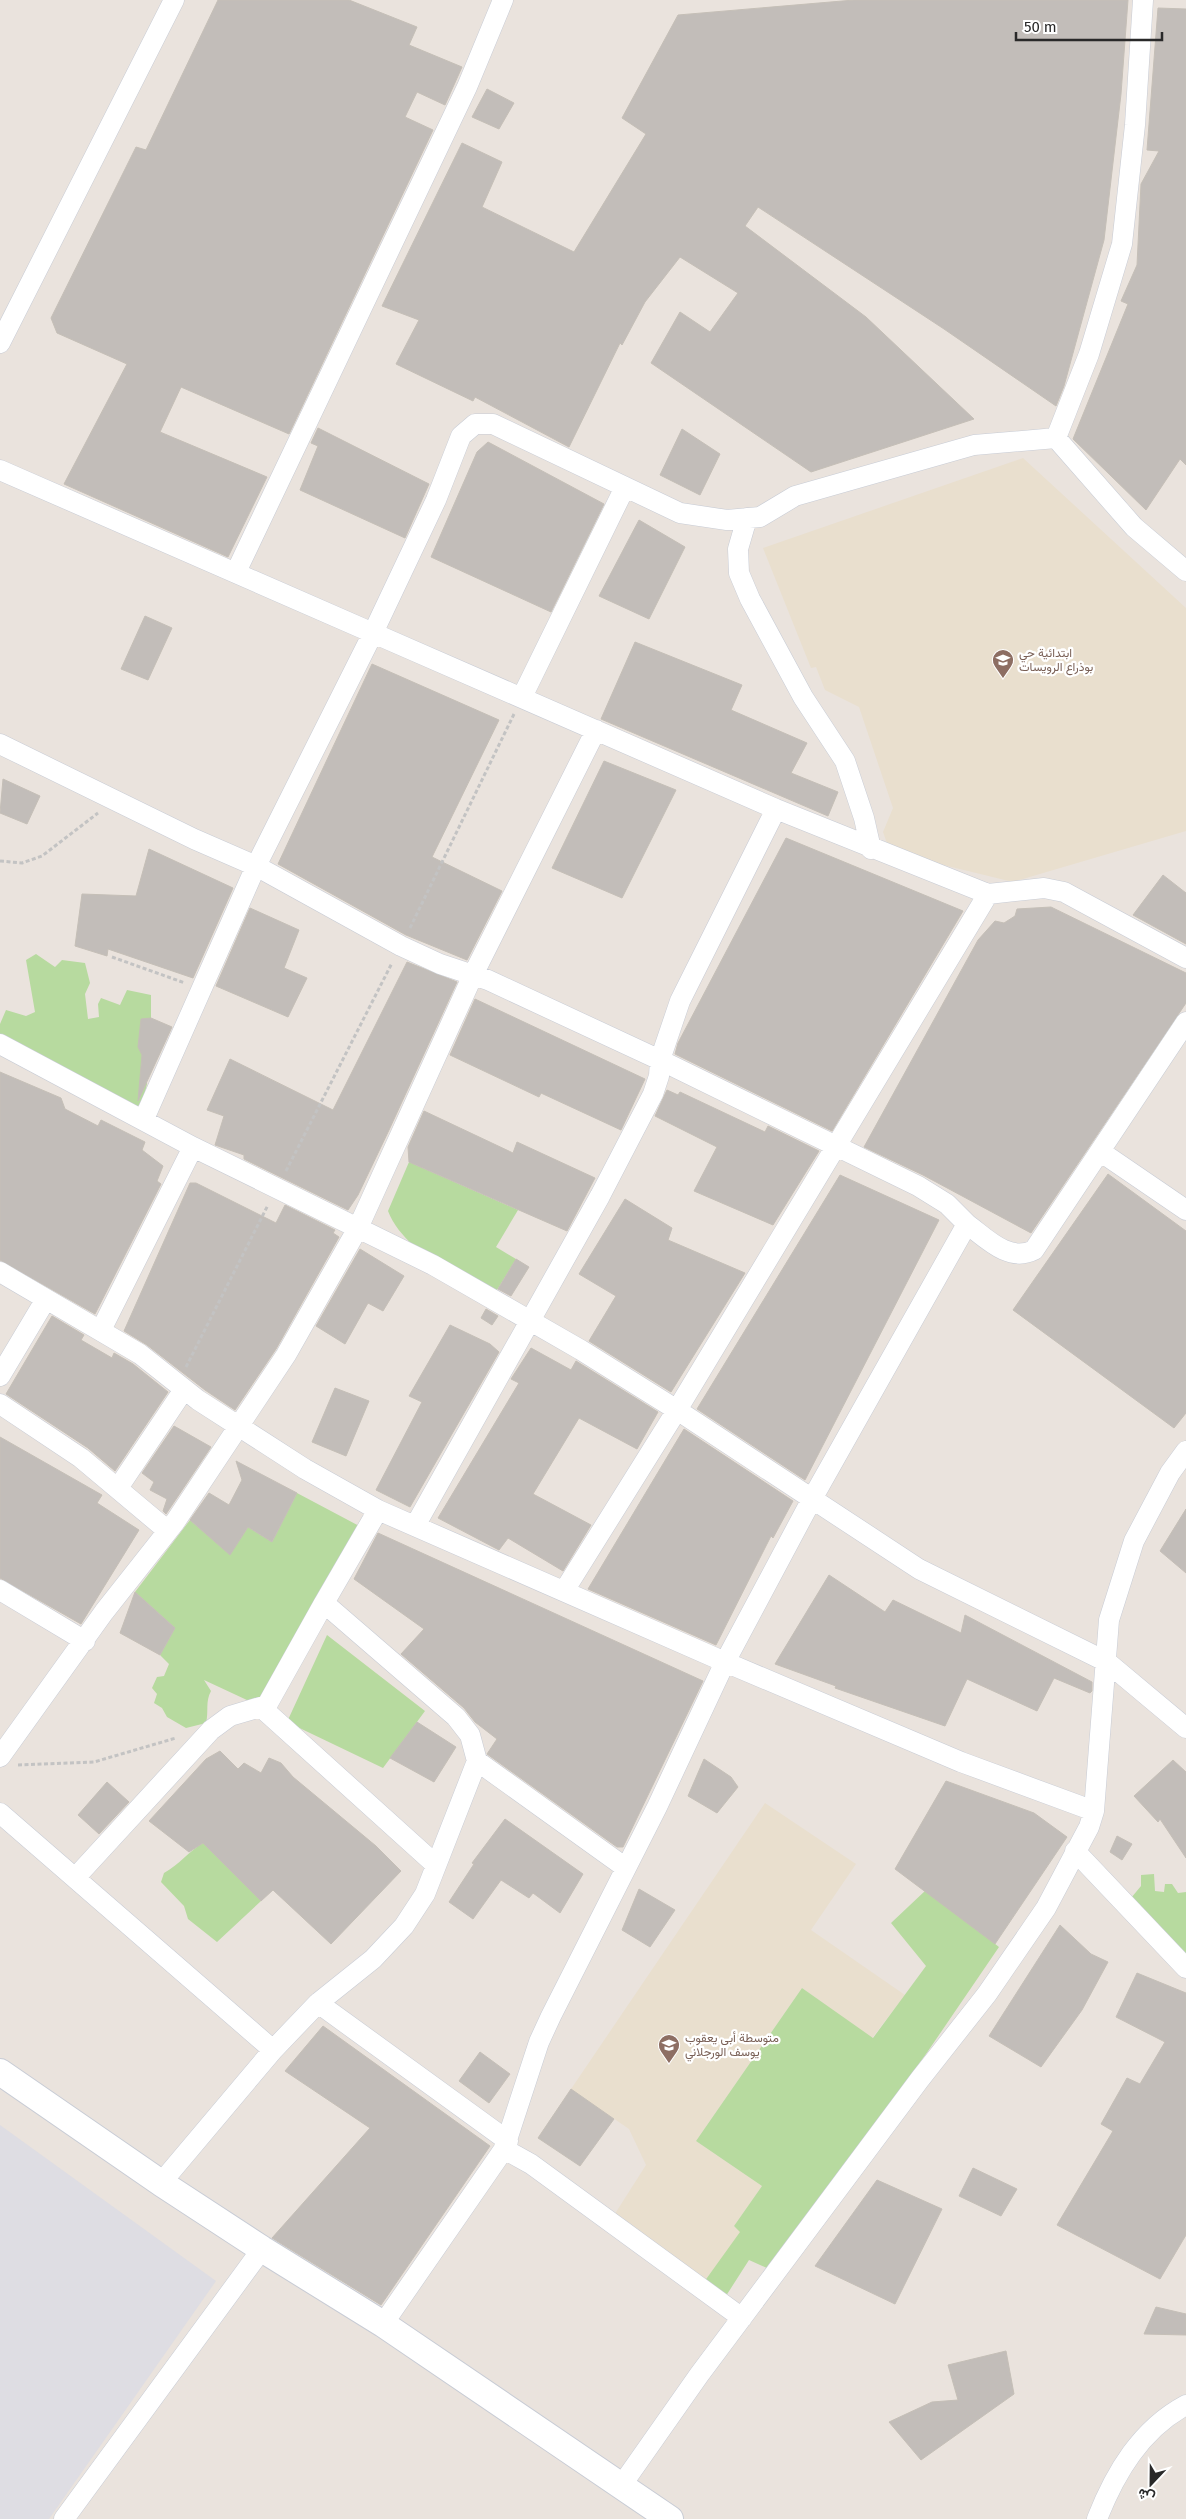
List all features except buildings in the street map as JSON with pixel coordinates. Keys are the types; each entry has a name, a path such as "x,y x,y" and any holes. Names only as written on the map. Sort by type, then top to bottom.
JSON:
{"street":[{"path":"0,343 174,0"},
{"path":"236,572 467,87 503,0"},
{"path":"1056,438 1089,354 1122,244 1135,125 1143,0"},
{"path":"144,1119 256,866 373,633 436,500 460,436 474,424 494,424 680,513 727,520 760,516 795,496 974,445 1056,438"},
{"path":"1056,438 1134,527 1186,571"},
{"path":"0,470 871,849 988,894 1044,888 1064,892 1186,958"},
{"path":"522,697 625,487"},
{"path":"747,518 738,549 739,573 750,599 803,697 845,761 864,818 871,849"},
{"path":"7,1761 104,1612 168,1530 240,1427 286,1355 358,1228 473,975 596,730"},
{"path":"0,744 114,800 256,866 401,946 440,964 488,980 660,1060 836,1146 942,1201 967,1224 1009,1252 1022,1254 1034,1250 1186,1022"},
{"path":"415,1526 600,1196 653,1094 659,1076 660,1060 680,1001 776,809"},
{"path":"564,1591 677,1410 988,894"},
{"path":"0,1044 144,1119 193,1147 433,1265 530,1320 677,1410 919,1569 1107,1662 1186,1728"},
{"path":"101,1330 193,1147"},
{"path":"1101,1152 1186,1210"},
{"path":"383,2324 506,2145 539,2042 579,1957 626,1868 725,1662 812,1499 967,1224"},
{"path":"0,1272 140,1354 180,1388 305,1469 378,1510 725,1662 961,1762 1094,1811"},
{"path":"0,1376 46,1299"},
{"path":"118,1488 180,1388"},
{"path":"0,1404 51,1437 118,1488 168,1530"},
{"path":"621,2486 742,2318 920,2079 987,1994 1046,1908 1089,1827 1094,1811 1109,1620 1134,1541 1170,1474 1186,1451"},
{"path":"75,1878 211,1730 230,1716 262,1708 270,1700 378,1510"},
{"path":"0,1590 85,1641"},
{"path":"161,2183 273,2050 318,2003 360,1971 391,1942 412,1915 425,1894 477,1761 470,1735 456,1717 324,1604"},
{"path":"262,1708 436,1865"},
{"path":"477,1761 626,1868"},
{"path":"0,1813 273,2050"},
{"path":"1075,1851 1186,1968"},
{"path":"318,2003 531,2164 742,2318"},
{"path":"0,2072 161,2183 262,2250 383,2324 670,2519"},
{"path":"64,2519 262,2250"},
{"path":"1097,2519 1118,2472 1141,2440 1170,2414 1186,2405"}],"path":[{"path":"180,1388 276,1188 401,946 522,697"},
{"path":"0,861 22,863 42,856 114,800"},
{"path":"112,957 202,989"},
{"path":"7,1761 94,1762 156,1743 211,1730"}],"shaded area":[{"name":"ابتدائية حي بوذراع الرويسات","path":"1023,458 1186,608 1186,831 1013,882 890,852 883,832 893,808 859,707 825,690 816,667 811,668 763,548"},
{"name":"متوسطة أبي يعقوب يوسف الورجلاني","path":"765,1803 856,1864 811,1930 905,1995 872,2038 802,1988 696,2141 762,2186 734,2226 741,2232 704,2282 611,2220 646,2165 629,2129 571,2089"},
{"path":"0,2125 216,2281 49,2519 0,2519"}],"green space":[{"path":"36,954 55,967 62,960 85,963 90,983 85,994 88,1019 99,1017 98,1004 101,998 120,1005 127,990 151,995 151,1018 141,1067 147,1084 144,1096 136,1110 0,1041 0,1024 6,1010 26,1016 35,1012 26,960"},
{"path":"409,1162 518,1210 496,1247 516,1259 494,1295 449,1270 419,1250 396,1226 388,1211"},
{"path":"297,1493 363,1528 260,1706 204,1680 211,1691 208,1699 206,1723 186,1728 167,1717 162,1708 154,1703 157,1694 152,1688 157,1677 164,1676 169,1664 160,1655 175,1628 135,1592 190,1520 230,1554 248,1527 272,1542"},
{"path":"327,1635 425,1711 383,1768 287,1722"},
{"path":"203,1843 261,1901 217,1942 188,1919 184,1906 161,1882 164,1873"},
{"path":"1154,1874 1155,1891 1164,1892 1165,1884 1172,1884 1178,1893 1186,1892 1186,1963 1131,1898 1141,1886 1141,1875"},
{"path":"926,1890 999,1947 926,2054 769,2269 749,2260 724,2299 704,2282 740,2232 734,2226 762,2186 696,2141 802,1988 873,2038 926,1966 891,1923"}],"place":[{"name":"ابتدائية حي بوذراع الرويسات","path":"1003,679"},
{"name":"متوسطة أبي يعقوب يوسف الورجلاني","path":"669,2064"}]}
